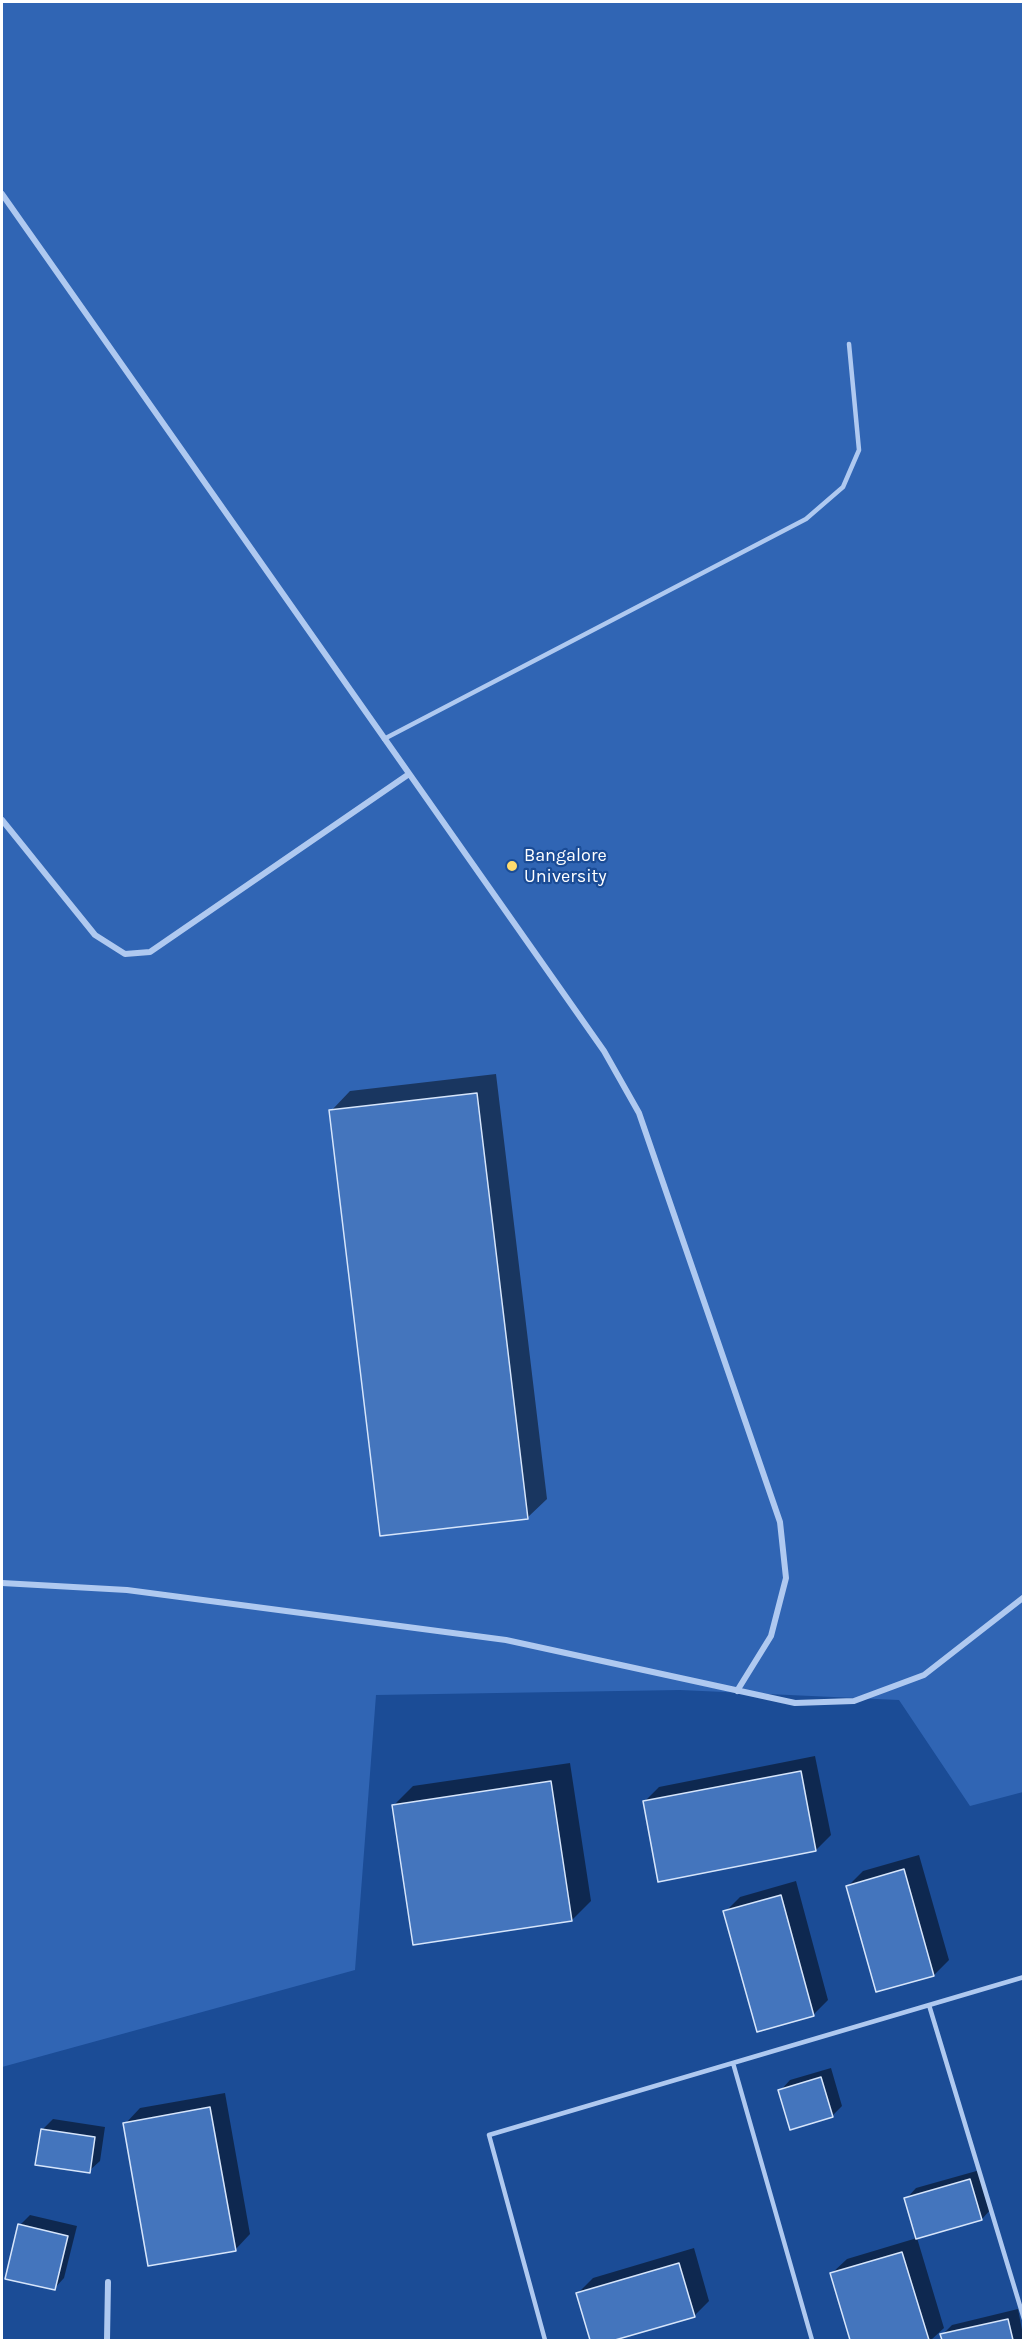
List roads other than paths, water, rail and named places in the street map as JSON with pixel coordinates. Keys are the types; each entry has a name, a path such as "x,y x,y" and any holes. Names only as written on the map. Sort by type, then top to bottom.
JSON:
{"street":[{"path":"2,194 604,1051 639,1113 662,1173 780,1522 786,1578 771,1636 737,1690"},
{"path":"2,820 95,935 125,954 150,952 409,774"},
{"path":"2,1583 127,1590 506,1640 795,1703 854,1701 924,1675 1023,1597"},
{"path":"107,2340 108,2282"}],"lane":[{"path":"384,739 806,519 843,487 859,450 849,344"},
{"path":"545,2340 489,2135 1023,1977"},
{"path":"929,2005 1023,2319"},
{"path":"733,2063 812,2340"}],"place":[{"name":"Bangalore University","path":"512,866"}]}
